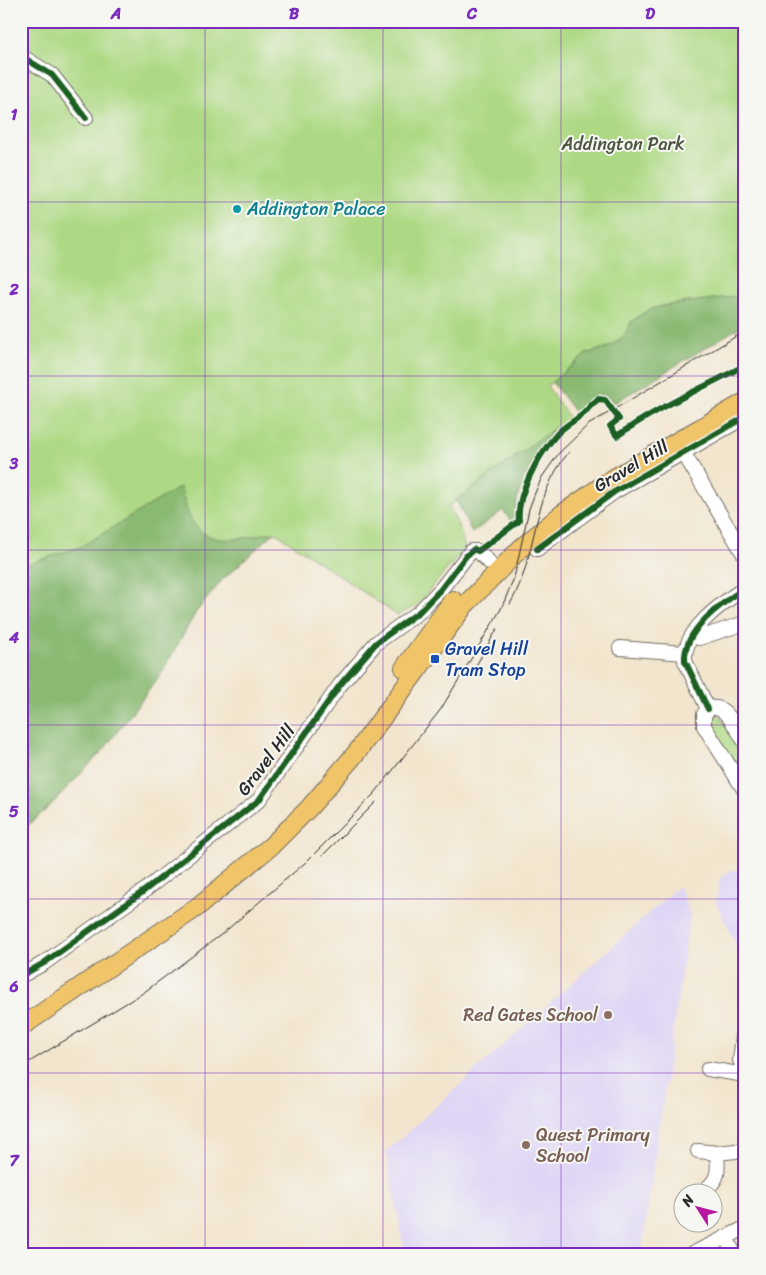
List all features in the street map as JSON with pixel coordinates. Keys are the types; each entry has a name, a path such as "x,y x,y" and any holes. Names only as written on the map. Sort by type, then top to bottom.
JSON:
{"main road":[{"name":"Gravel Hill","path":"21,1014 212,882 276,826 341,753 376,708 484,556 525,530 602,473 745,389"},
{"name":"Gravel Hill","path":"21,1027 196,908 272,846 309,808 357,752 465,605 514,554 565,519 609,481 745,402"}],"street":[{"path":"21,56 52,75 86,118"},
{"name":"Gravel Hill","path":"537,549 565,519 745,416"},
{"path":"683,452 745,556"},
{"name":"Gravel Hill","path":"21,976 44,963 144,891 259,800 340,684 376,643 419,612 442,589 466,556 474,549 484,556"},
{"path":"708,709 685,661 684,653 694,634 709,615 745,588"},
{"path":"694,634 699,638 745,623"},
{"path":"620,648 684,653"},
{"path":"745,742 725,712 714,707 708,709 704,714 704,726 745,791"},
{"path":"708,1068 745,1074 740,1060 745,1021"},
{"path":"698,1151 717,1153 745,1150"},
{"path":"714,1182 718,1172 717,1153"},
{"path":"692,1254 745,1228"},
{"path":"726,1237 734,1254"}],"shaded area":[{"path":"731,870 745,870 745,963 716,903 720,879"},
{"path":"679,886 690,914 641,1254 405,1254 386,1152"}],"green space":[{"name":"Addington Park","path":"21,21 745,21 745,295 667,305 648,310 632,321 624,336 611,346 586,354 547,386 569,418 449,506 460,530 465,548 416,606 397,615 275,532 222,580 196,612 161,674 104,749 49,807 21,831"},
{"path":"745,295 745,324 614,403 605,396 597,395 576,414 552,382 586,354 611,346 624,336 632,321 648,310 667,305"},
{"path":"556,427 523,483 518,495 516,520 512,523 503,510 472,533 456,500"},
{"path":"180,487 194,524 211,537 232,539 275,532 222,580 196,612 161,674 104,749 49,807 21,831 21,566 82,546"},
{"path":"715,711 745,748 745,781 711,727 708,716"}],"tram line":[{"path":"21,1067 143,993 222,934 306,862 375,793 441,709 501,609 514,578 529,509 542,477 559,453 588,425 745,331"},
{"path":"510,604 526,566 540,508 547,489 556,470 569,452"},
{"path":"470,676 497,629"},
{"path":"323,855 376,802"}],"cycle path":[{"path":"21,56 52,75 86,118"},
{"path":"21,976 44,963 144,891 259,800 340,685 376,643 419,612 474,549 478,551 519,521 521,499 536,463 560,431 582,415 593,403 599,399 605,400 619,419 610,426 617,436 664,407 745,365"},
{"path":"537,549 614,492 745,417"},
{"path":"708,709 685,661 686,650 690,639 706,618 745,588"}],"place":[{"name":"Addington Palace","path":"237,209"},
{"name":"Gravel Hill Tram Stop","path":"435,659"},
{"name":"Red Gates School","path":"608,1015"},
{"name":"Quest Primary School","path":"526,1145"}]}
